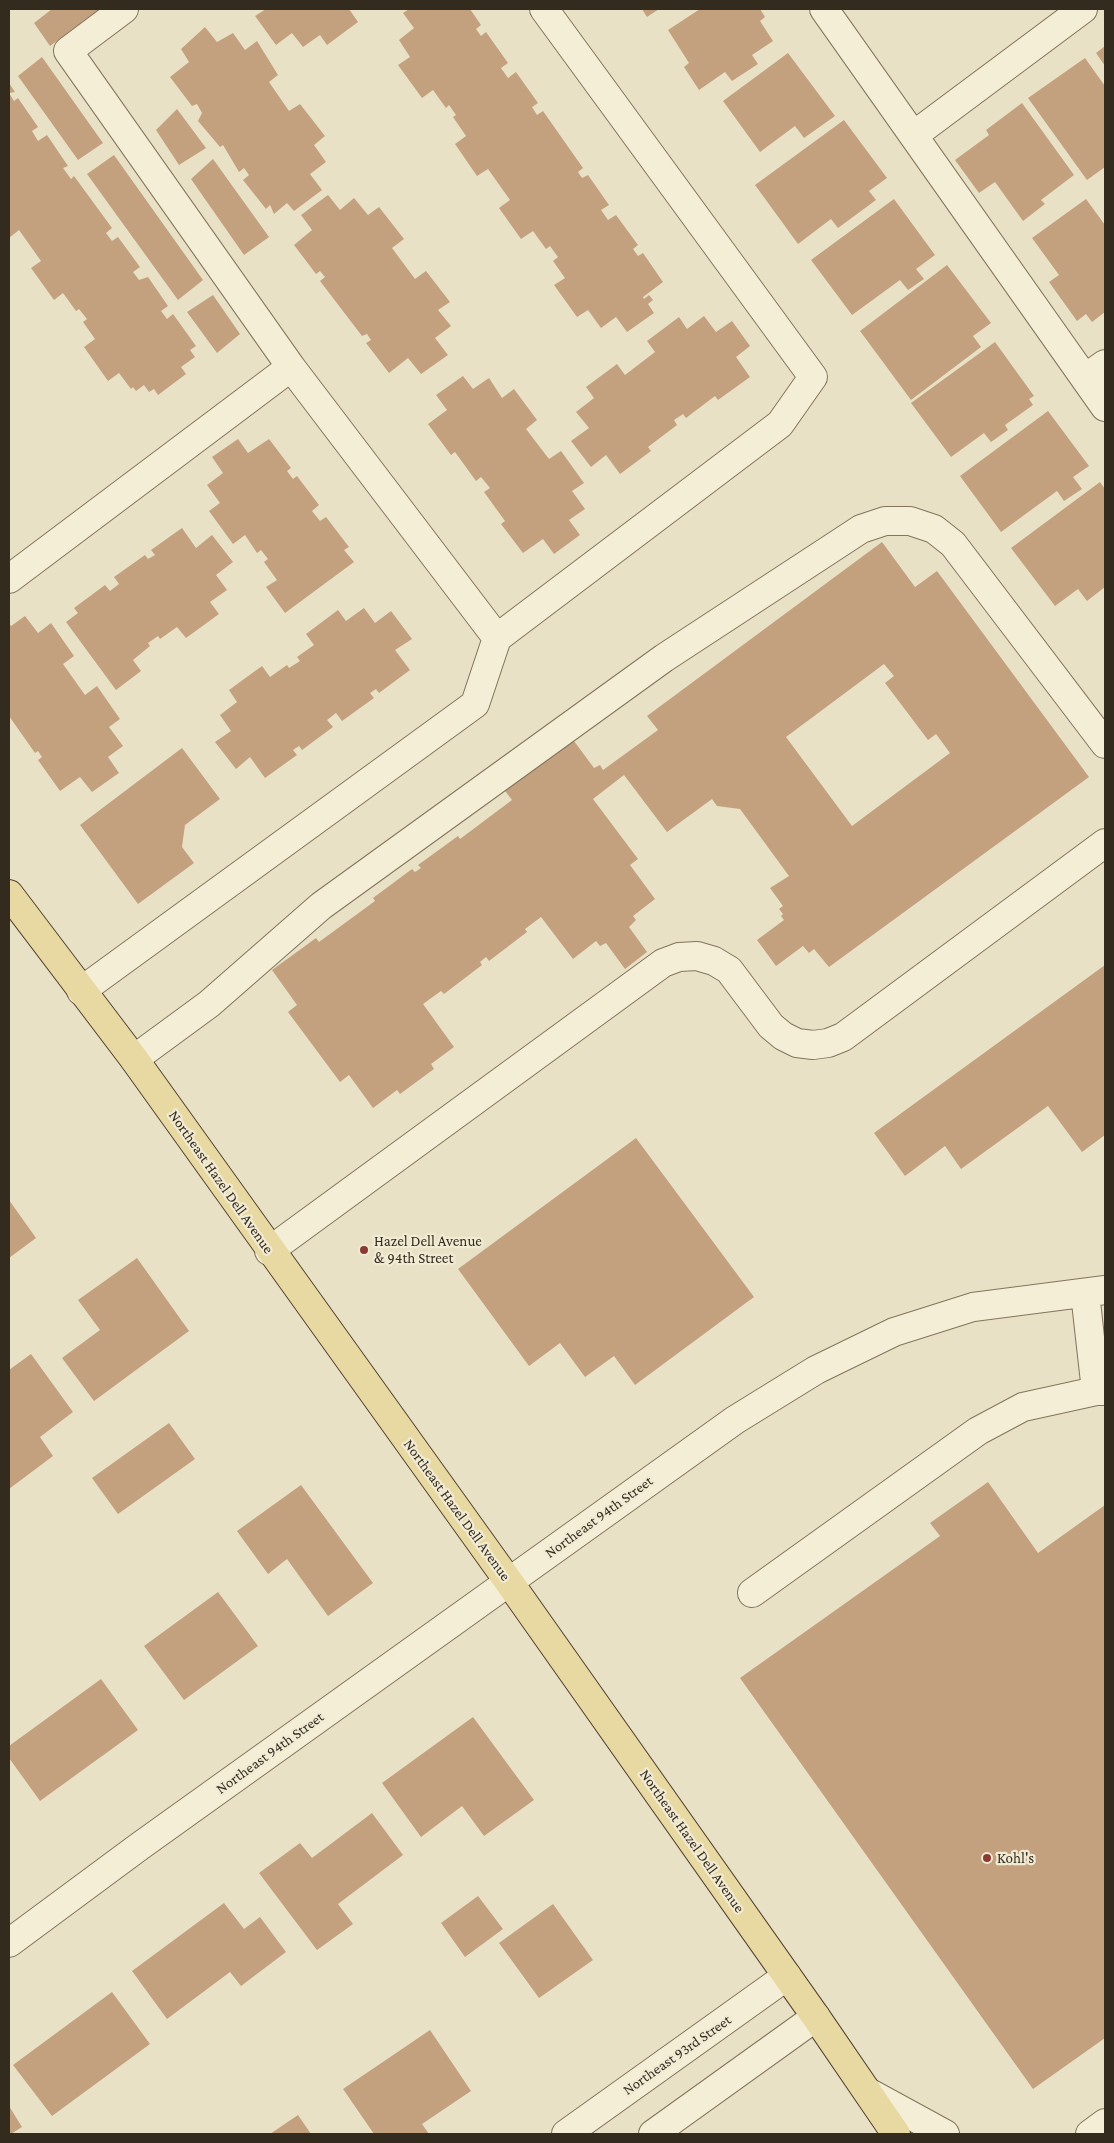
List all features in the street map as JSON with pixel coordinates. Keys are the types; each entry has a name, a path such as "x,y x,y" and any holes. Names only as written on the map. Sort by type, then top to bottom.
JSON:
{"main road":[{"name":"Northeast Hazel Dell Avenue","path":"9,894 134,1059 269,1251 510,1582 896,2134"}],"street":[{"path":"124,9 68,51 291,367 497,638"},
{"path":"82,991 476,704 497,638 780,424 813,377 544,9"},
{"path":"824,9 914,135 1095,371 1105,407"},
{"path":"914,135 1083,9"},
{"path":"9,579 291,367"},
{"path":"134,1059 209,1004 321,906 664,658 861,529 885,521 910,521 934,529 953,544 1105,744"},
{"path":"269,1251 663,964 679,957 697,956 714,961 729,970 771,1026 783,1036 797,1042 813,1045 828,1043 843,1037 1105,843"},
{"path":"752,1593 978,1431 1023,1407 1101,1391 1095,1292"},
{"name":"Northeast 94th Street","path":"9,1943 140,1846 735,1420 816,1370 894,1332 973,1307 1095,1292"},
{"name":"Northeast 93rd Street","path":"566,2134 787,1976"},
{"path":"653,2134 816,2017"},
{"path":"868,2092 945,2134"},
{"path":"1090,2134 1105,2123"}],"building":[{"path":"52,9 100,9 50,46 34,23"},
{"path":"266,9 349,9 358,22 327,45 320,35 303,47 292,33 276,45 255,16"},
{"path":"409,9 470,9 481,25 476,29 481,36 486,32 508,63 501,68 508,78 516,72 538,103 532,107 537,115 543,111 583,168 578,172 582,178 588,175 609,205 601,210 608,220 616,215 638,245 633,249 638,256 643,253 663,282 643,297 644,299 649,295 653,300 648,304 654,313 627,332 616,317 601,328 588,310 577,317 554,285 565,278 553,261 558,257 550,246 546,249 533,231 521,239 499,208 510,200 488,169 477,176 455,144 466,136 453,117 456,115 449,105 446,108 433,90 422,98 398,65 410,57 399,40 414,28 403,13"},
{"path":"642,9 659,9 647,17"},
{"path":"700,9 760,9 765,17 760,21 773,41 752,55 758,64 732,81 725,72 699,90 684,67 689,63 668,30"},
{"path":"205,27 217,42 233,33 245,50 257,41 278,75 269,82 289,111 300,104 325,136 314,145 326,162 310,174 322,190 294,211 287,203 274,214 270,205 266,209 243,180 249,175 244,168 239,172 223,145 220,147 198,121 202,113 197,104 192,106 170,77 189,62 181,49"},
{"path":"1105,46 1105,66 1096,53"},
{"path":"788,53 835,116 804,138 795,126 760,152 723,101"},
{"path":"42,57 103,143 78,160 18,76"},
{"path":"1085,58 1105,86 1105,167 1087,180 1028,98"},
{"path":"9,83 15,92 9,93"},
{"path":"9,93 14,101 18,98 38,127 32,131 38,141 47,135 68,166 63,168 71,179 74,176 112,228 106,233 112,241 118,237 140,267 133,272 139,280 148,277 168,306 161,311 167,319 173,314 196,346 190,350 195,357 181,367 186,374 158,395 154,389 149,392 144,385 136,391 133,387 131,389 119,373 108,381 84,347 95,339 83,322 87,319 79,309 76,311 63,293 54,300 31,268 41,261 19,230 9,238"},
{"path":"1022,103 1074,175 1041,200 1045,204 1023,221 995,182 979,193 955,160 989,135 986,130"},
{"path":"177,109 206,148 179,165 156,130"},
{"path":"844,120 887,178 869,191 876,200 838,228 831,219 798,244 755,185"},
{"path":"114,155 203,280 178,300 87,174"},
{"path":"213,159 269,237 244,255 191,179"},
{"path":"328,195 340,210 354,198 368,215 379,207 404,239 392,248 415,279 426,271 450,302 438,310 451,326 435,338 448,355 421,374 408,358 389,373 366,343 371,340 367,334 362,336 320,281 325,277 320,271 316,274 294,245 312,230 301,215"},
{"path":"894,199 935,255 916,269 924,279 908,290 900,280 852,315 811,260"},
{"path":"1086,199 1105,225 1105,312 1092,322 1086,314 1077,321 1049,282 1059,275 1032,238"},
{"path":"947,265 991,323 973,336 981,347 911,400 860,331"},
{"path":"213,295 240,334 217,353 187,312"},
{"path":"704,316 716,332 732,321 750,346 736,357 750,377 718,400 715,396 686,418 683,414 674,420 677,425 648,447 651,451 620,474 606,455 591,467 571,441 589,428 576,412 594,398 586,387 617,364 625,375 655,352 647,341 679,317 687,329"},
{"path":"995,342 1034,396 1029,399 1033,405 1005,425 1008,430 991,442 984,433 951,457 911,403"},
{"path":"463,376 473,389 489,378 502,398 514,389 537,420 526,429 549,459 561,451 584,483 572,491 585,509 569,520 580,535 554,554 543,539 523,553 501,524 505,521 484,492 490,488 481,477 476,481 455,452 451,455 428,424 447,410 436,395"},
{"path":"1048,411 1089,466 1073,477 1082,489 1064,501 1057,491 1001,532 960,476"},
{"path":"238,439 248,453 269,439 291,468 287,471 293,479 297,476 319,505 312,511 320,521 326,517 349,547 344,550 354,562 285,613 266,587 277,580 264,562 268,559 261,550 257,553 245,535 233,544 209,511 220,503 207,485 223,473 212,457"},
{"path":"1100,482 1105,489 1105,587 1087,601 1078,589 1055,606 1011,548"},
{"path":"182,528 196,548 212,535 233,562 216,575 227,590 210,602 219,614 186,638 177,627 160,639 158,636 148,643 150,646 133,660 141,671 116,690 66,622 78,613 74,608 105,585 110,591 119,584 114,577 145,555 148,559 155,555 151,550"},
{"path":"882,542 915,587 937,571 1089,777 829,967 814,949 809,953 803,946 776,966 757,940 784,920 781,916 783,914 779,909 783,906 770,888 789,876 740,809 717,806 712,799 667,832 624,775 593,799 638,859 630,865 655,899 633,916 636,920 629,927 647,952 625,969 606,943 600,946 596,941 573,959 541,917 525,929 527,932 489,961 486,957 480,962 482,965 444,994 441,991 423,1004 454,1047 431,1064 434,1069 400,1094 397,1090 373,1108 349,1075 340,1082 288,1012 297,1005 272,970 316,938 319,942 375,901 373,898 412,869 415,872 421,868 418,865 458,836 460,839 512,800 502,787 571,737 594,768 600,765 603,770 658,730 647,716","holes":["884,664 894,676 885,683 928,740 936,734 950,753 852,826 786,737"]},
{"path":"364,608 375,623 391,611 412,639 395,650 410,670 379,693 376,689 370,693 374,698 342,721 336,713 327,720 333,727 302,750 299,746 293,750 297,755 265,778 250,757 236,769 215,742 231,731 220,715 237,702 229,690 262,666 270,677 287,665 289,668 300,661 297,657 314,645 306,634 338,610 346,621"},
{"path":"25,616 38,633 51,623 74,656 63,664 85,695 97,686 120,719 109,727 123,746 108,757 119,773 92,792 80,777 60,791 38,760 42,757 38,751 35,753 9,716 9,623 11,626"},
{"path":"182,748 220,799 185,825 182,847 194,863 138,904 80,825"},
{"path":"1105,965 1105,1135 1082,1152 1048,1106 961,1169 945,1146 905,1176 874,1133"},
{"path":"636,1138 754,1297 635,1385 614,1356 585,1377 560,1343 529,1366 458,1269"},
{"path":"9,1200 36,1238 9,1258"},
{"path":"137,1258 189,1331 94,1401 62,1358 100,1330 78,1300"},
{"path":"31,1354 73,1412 40,1437 53,1456 9,1489 9,1370"},
{"path":"169,1423 195,1459 118,1514 92,1478"},
{"name":"Kohl's","path":"988,1482 1038,1553 1105,1505 1105,2038 1033,2089 740,1678 940,1536 930,1523"},
{"path":"301,1485 373,1583 328,1616 287,1559 268,1574 237,1531"},
{"path":"218,1592 258,1646 184,1700 144,1646"},
{"path":"101,1679 138,1730 40,1801 9,1758 9,1746"},
{"path":"473,1717 534,1800 484,1836 462,1806 421,1837 382,1783"},
{"path":"372,1813 403,1855 338,1904 353,1924 317,1950 259,1873 300,1843 312,1858"},
{"path":"478,1896 503,1929 465,1957 441,1923"},
{"path":"224,1903 244,1929 260,1917 286,1952 241,1986 230,1972 167,2019 132,1971"},
{"path":"553,1904 593,1960 539,1998 499,1943"},
{"path":"112,1992 150,2044 52,2116 13,2065"},
{"path":"430,2030 471,2091 422,2124 429,2134 374,2134 343,2089"},
{"path":"9,2106 22,2127 11,2134 9,2134"},
{"path":"298,2115 311,2134 270,2134"}],"place":[{"name":"Hazel Dell Avenue & 94th Street","path":"364,1250"},
{"name":"Kohl's","path":"987,1858"}]}
